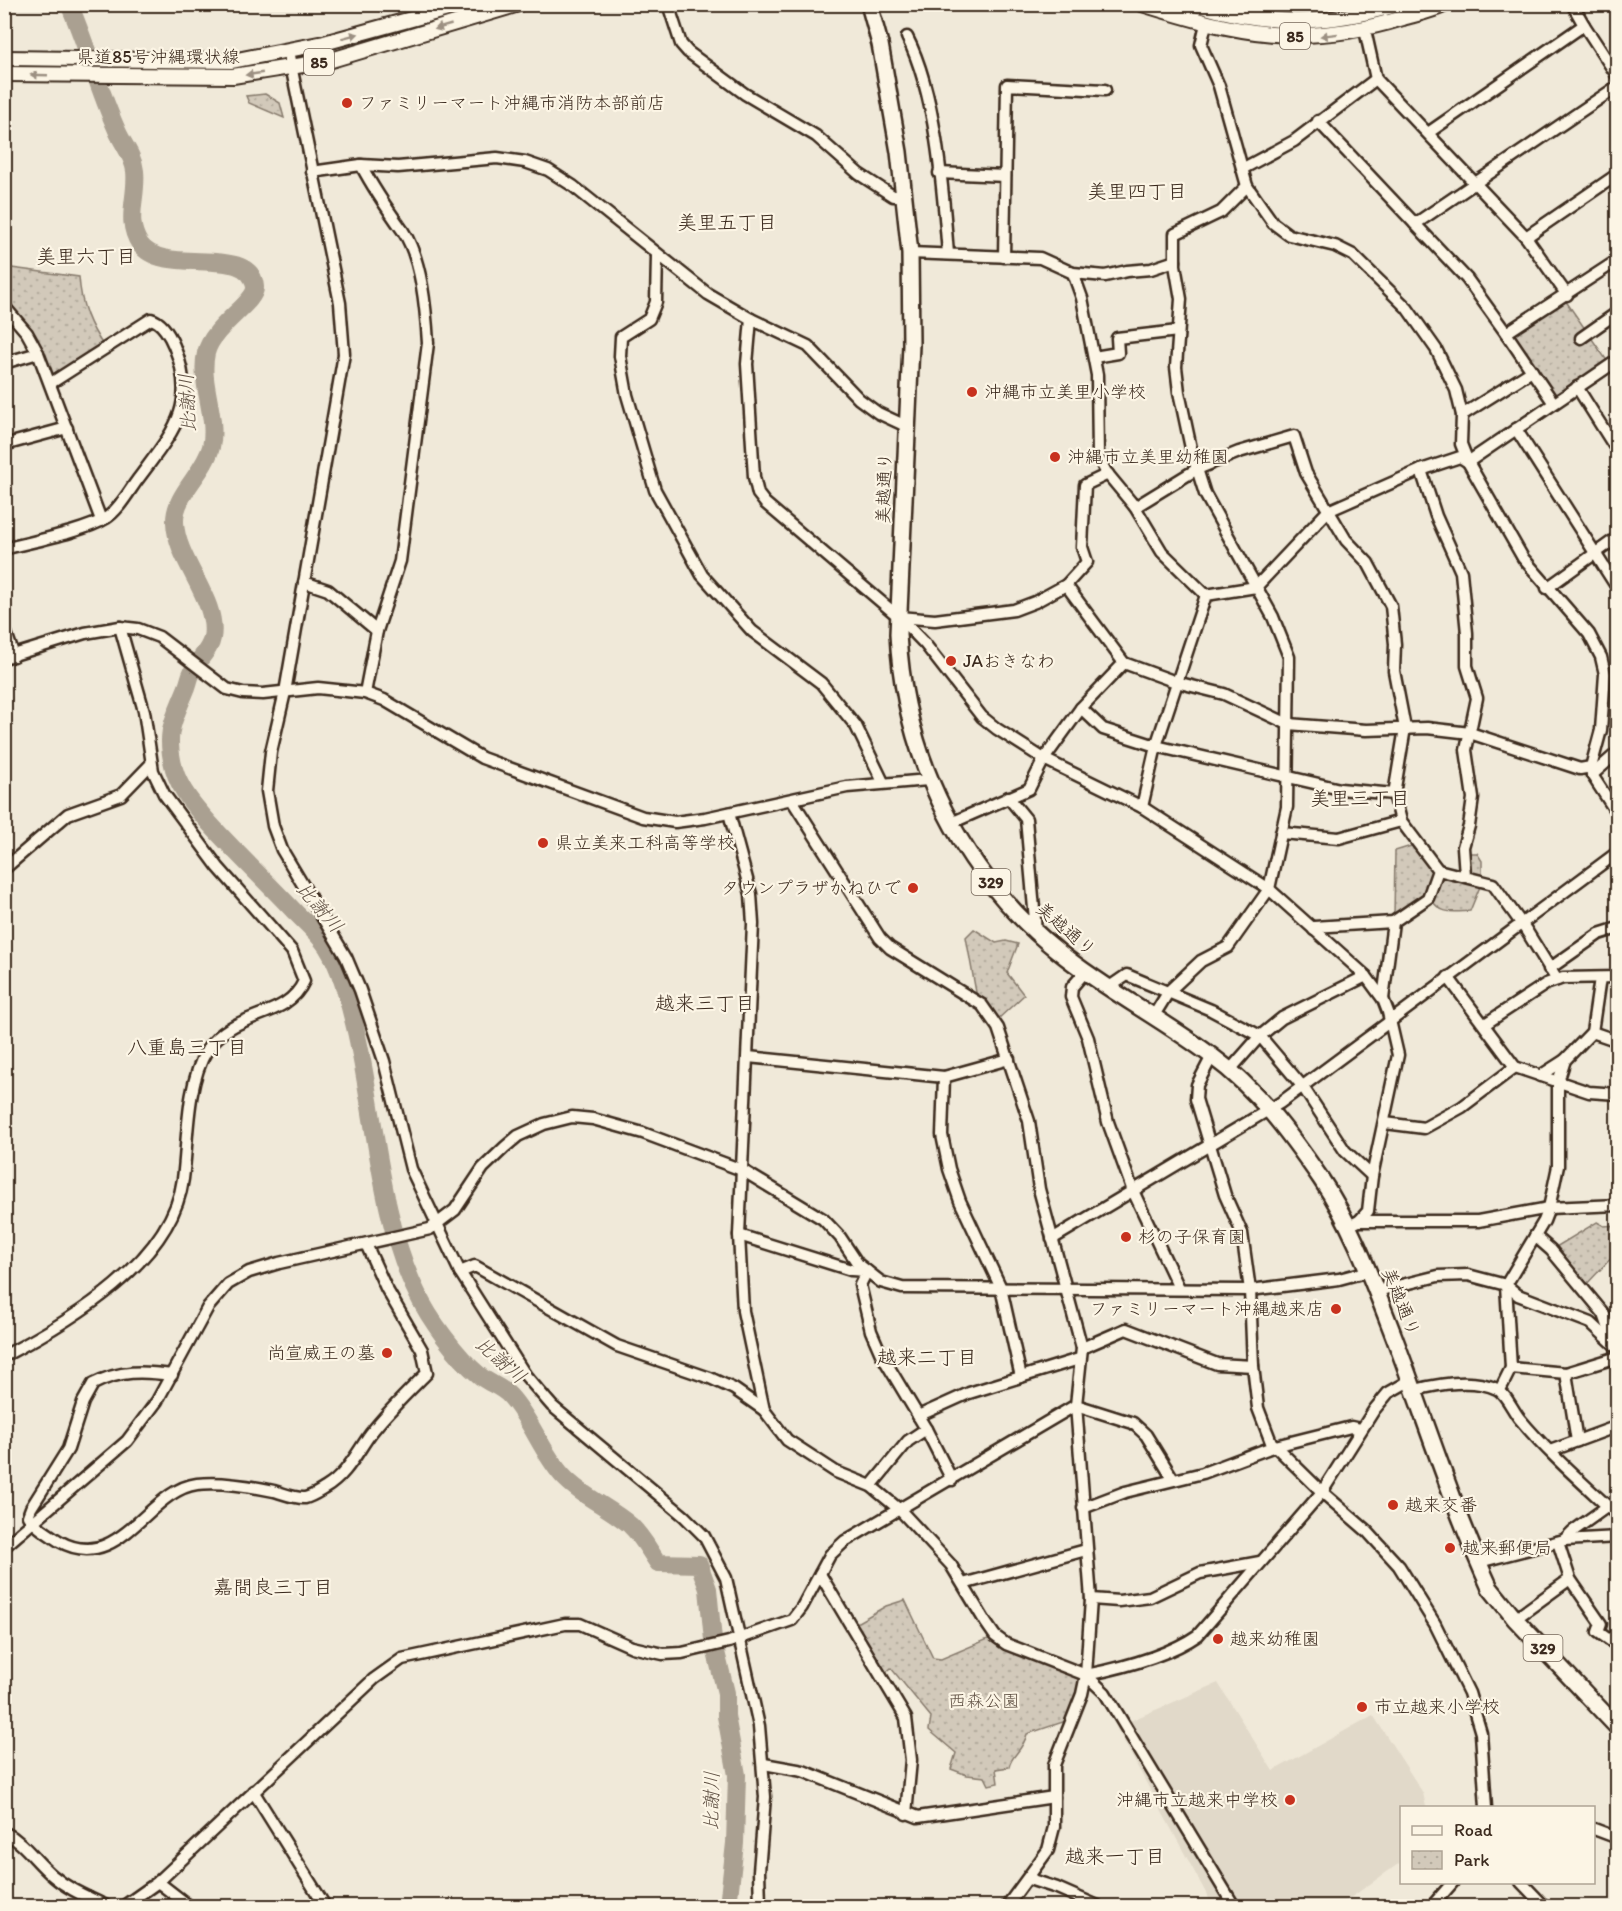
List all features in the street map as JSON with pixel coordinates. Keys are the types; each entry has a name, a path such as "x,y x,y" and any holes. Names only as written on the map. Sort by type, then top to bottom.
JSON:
{"highway":[{"name":"美越通り","path":"869,4 886,77 910,253 911,345 906,426 899,653 912,729 928,780 951,823 980,867 1036,931 1085,972 1230,1070 1270,1110 1354,1224 1369,1271 1490,1588 1515,1619 1617,1728"}],"main road":[{"name":"県道85号沖縄環状線","path":"4,58 232,61 288,51 466,4"},
{"name":"県道85号沖縄環状線","path":"4,74 224,77 291,68 328,61 519,4"},
{"name":"85","path":"1142,4 1206,24 1284,37 1324,36 1365,30 1446,4"},
{"name":"85","path":"1195,4 1242,18 1285,22 1323,21 1362,15 1399,4"}],"street":[{"path":"668,4 681,44 688,52 745,94 816,136 859,174 893,196 904,196"},
{"path":"1572,4 1617,77"},
{"path":"1206,24 1201,45 1219,86 1247,186 1273,223 1289,235 1335,246 1353,255 1391,290 1436,350 1456,390 1462,415 1461,444 1468,462 1523,558 1589,634 1605,674 1601,730 1592,771 1617,815"},
{"path":"1428,133 1584,25"},
{"path":"1365,30 1376,79 1526,237 1567,295"},
{"path":"907,36 921,68 939,173 948,254"},
{"path":"288,51 340,303 344,354 285,692 271,753 267,791 273,826 282,850 346,957 360,990 384,1062 411,1168 436,1226 460,1272 526,1376 552,1406 684,1516 704,1536 726,1578 734,1639 759,1726 764,1764 765,1797 759,1871 760,1906"},
{"path":"1242,169 1294,141 1376,79"},
{"path":"1004,257 1007,85 1105,90"},
{"path":"1415,224 1617,86"},
{"path":"1318,121 1467,279 1553,402"},
{"path":"312,172 361,165 398,167 488,158 525,162 562,177 708,294 751,319 808,346 859,399 878,413 906,426"},
{"path":"361,165 403,232 417,267 426,310 428,343 400,561 378,631 365,693"},
{"path":"939,173 1005,176"},
{"path":"1526,237 1617,174"},
{"path":"1153,1017 1169,991 1201,961 1228,947 1269,889 1287,807 1288,657 1273,616 1205,494 1179,392 1180,299 1175,261 1175,234 1221,212 1247,186"},
{"path":"910,253 1040,258 1072,273 1105,276 1151,269 1175,261"},
{"path":"657,255 656,302 649,319 621,337 620,356 641,451 655,490 702,575 752,631 821,683 856,726 883,782"},
{"path":"1506,333 1617,260"},
{"path":"1072,273 1082,298 1097,375 1098,457 1108,474 1135,507 1162,552 1206,596"},
{"path":"4,306 21,325 38,353 51,382 101,520"},
{"path":"1581,338 1617,312"},
{"path":"4,549 107,517 125,497 175,429 181,416 183,381 177,353 157,320 151,319 51,382"},
{"path":"751,319 747,364 754,477 758,494 792,528 899,617 989,723 1044,759 1142,807 1269,889 1365,976 1383,999 1391,1019 1398,1055 1372,1176 1368,1211 1354,1224"},
{"path":"1094,357 1118,352 1117,338 1178,331"},
{"path":"4,363 38,353"},
{"path":"1468,462 1617,360"},
{"path":"1462,415 1532,371"},
{"path":"1577,387 1616,447"},
{"path":"4,445 67,428"},
{"path":"1516,429 1617,589"},
{"path":"1135,507 1197,469 1239,452 1294,436 1306,473 1346,540 1368,563 1391,606 1395,644 1394,671 1405,728 1394,794 1401,821 1438,870 1465,875 1492,884 1522,924 1557,980"},
{"path":"1206,596 1256,587 1328,511 1421,470 1460,457 1468,462"},
{"path":"1421,470 1436,516 1461,572 1465,598 1467,666 1477,698 1466,750 1473,798 1463,847 1465,875"},
{"path":"899,617 935,620 1014,610 1035,602 1066,585 1087,562 1082,547 1084,485 1108,474"},
{"path":"1547,588 1617,537"},
{"path":"304,582 328,590 378,631"},
{"path":"1066,585 1124,663 1176,682 1224,694 1288,724 1366,730 1405,728 1470,733 1592,771 1617,752"},
{"path":"1142,807 1156,746 1206,596"},
{"path":"4,627 9,657 85,633 120,627 138,629 159,637 227,689 243,693 318,688 365,693 384,700 482,758 643,817 675,822 729,813 848,787 883,782 928,780"},
{"path":"4,1356 46,1334 88,1305 154,1245 172,1216 183,1182 194,1085 203,1057 209,1047 239,1021 282,1006 294,998 304,981 292,951 218,867 164,794 151,764 144,711 120,627"},
{"path":"951,823 1029,789 1044,759 1082,708 1124,663"},
{"path":"1082,708 1103,729 1156,746 1340,789 1394,794"},
{"path":"4,869 68,814 121,795 151,764"},
{"path":"1008,797 1026,819 1036,931"},
{"path":"792,800 880,938 890,948 982,1005 998,1028 1029,1121 1039,1189 1081,1354 1076,1405 1091,1599 1086,1675 1082,1694 1054,1765 1054,1827 1048,1850 1008,1906"},
{"path":"729,813 751,894 753,924 739,1235 742,1311 764,1410"},
{"path":"1281,833 1339,838 1401,821"},
{"path":"1052,1239 1209,1144 1270,1110 1303,1088 1391,1019 1617,852"},
{"path":"1314,930 1314,927 1336,924 1393,922 1428,897 1438,870"},
{"path":"1383,999 1393,922"},
{"path":"1549,969 1599,934 1617,928"},
{"path":"1085,972 1072,987 1071,997 1088,1038 1108,1122 1133,1191 1179,1288"},
{"path":"1108,988 1127,975 1169,991 1260,1036 1303,1088 1345,1151 1372,1176"},
{"path":"1230,1070 1260,1036 1282,1018 1365,976"},
{"path":"1448,977 1515,1067 1589,1092 1617,1094"},
{"path":"1485,1024 1546,984 1557,980 1617,977"},
{"path":"1540,1076 1564,1060 1592,1032 1600,978"},
{"path":"1592,1032 1617,1041"},
{"path":"1212,1056 1204,1068 1196,1092 1199,1116 1225,1195 1242,1233 1250,1290 1253,1366 1258,1408 1275,1446 1322,1492 1367,1531 1399,1566 1436,1624 1469,1693 1481,1733 1486,1806"},
{"path":"748,1057 944,1077 1009,1059"},
{"path":"1500,1390 1511,1368 1506,1285 1549,1208 1558,1166 1558,1082 1564,1060"},
{"path":"1385,1123 1424,1128 1462,1107 1515,1067"},
{"path":"944,1077 942,1135 949,1169 960,1201 1001,1288 1021,1377"},
{"path":"4,1547 127,1441 172,1375 208,1306 235,1278 279,1263 408,1235 436,1226 454,1210 483,1168 504,1146 533,1128 566,1119 593,1119 643,1133 742,1170 822,1220 840,1237 858,1264 881,1282 902,1288 1250,1290 1340,1279 1369,1271"},
{"path":"1354,1224 1478,1221 1549,1208 1617,1205"},
{"path":"739,1235 851,1270 867,1271"},
{"path":"1535,1236 1551,1250 1604,1314 1616,1345"},
{"path":"172,1375 141,1370 127,1372 93,1384 83,1402 68,1449 31,1508 28,1516 33,1523 67,1545 87,1548 104,1545 134,1528 173,1493 189,1485 207,1483 259,1488 304,1498 327,1487 351,1464 371,1434 427,1373 422,1350 386,1288 366,1244"},
{"path":"460,1272 475,1266 617,1346 710,1378 734,1389 764,1410 787,1440 836,1472 871,1486 900,1510 936,1546 995,1636 1006,1644 1086,1675 1104,1693 1234,1906"},
{"path":"867,1271 860,1286 871,1330 881,1354 926,1429 952,1480"},
{"path":"1377,1291 1438,1276 1468,1275 1506,1285 1518,1295 1591,1323 1616,1345"},
{"path":"918,1416 969,1393 1021,1377 1081,1354 1126,1329 1217,1364 1253,1366"},
{"path":"1511,1368 1566,1373 1617,1357"},
{"path":"1566,1373 1577,1441"},
{"path":"1086,1675 1118,1668 1184,1645 1218,1615 1260,1562 1322,1492 1360,1429 1388,1393 1413,1385 1442,1383 1490,1386 1500,1390 1518,1417 1592,1494 1617,1516"},
{"path":"124,1906 158,1882 374,1679 402,1659 565,1624 580,1624 646,1651 682,1653 792,1620 830,1555 845,1541 1076,1405 1132,1423 1146,1434 1173,1479"},
{"path":"1550,1451 1617,1426"},
{"path":"1083,1508 1125,1492 1203,1473 1275,1446 1351,1427 1360,1429"},
{"path":"871,1486 908,1441 926,1429"},
{"path":"1561,1541 1608,1506"},
{"path":"1479,1562 1561,1541 1617,1537"},
{"path":"1561,1541 1570,1580 1601,1624 1598,1632 1617,1646"},
{"path":"963,1584 1086,1550"},
{"path":"1091,1599 1119,1601 1150,1597 1200,1573 1260,1562"},
{"path":"820,1574 906,1718 911,1760 906,1814"},
{"path":"1515,1619 1570,1580"},
{"path":"764,1764 803,1771 918,1817 950,1815 1054,1797"},
{"path":"253,1791 326,1906"},
{"path":"1595,1830 1617,1838"},
{"path":"4,1832 17,1838 54,1877 70,1889 106,1906"},
{"path":"1029,1879 1057,1887 1098,1906"},
{"path":"158,1882 189,1906"},
{"path":"1432,1906 1451,1884"},
{"path":"1523,1884 1544,1906"}],"shaded area":[{"path":"1242,5 1387,5 1257,10"},
{"name":"沖縄市立越来中学校","path":"1218,1683 1273,1771 1373,1715 1423,1793 1426,1806 1400,1806 1400,1863 1339,1906 1213,1906 1116,1727"}],"green space":[{"path":"265,94 280,103 284,118 249,103 246,96"},
{"path":"4,267 79,277 87,314 105,348 51,383 38,353 5,306"},
{"path":"1563,297 1610,365 1553,402 1506,333"},
{"path":"1421,843 1434,870 1425,896 1394,917 1395,851"},
{"path":"1467,853 1477,853 1482,861 1482,876 1468,872"},
{"path":"1440,876 1481,884 1470,911 1443,910 1435,904 1431,899"},
{"path":"974,929 996,943 1006,941 1018,944 1007,973 1024,995 997,1020 977,998 966,937"},
{"path":"1597,1222 1604,1226 1617,1225 1617,1252 1584,1287 1551,1250"},
{"name":"西森公園","path":"905,1600 933,1658 941,1659 995,1636 1086,1675 1072,1719 1027,1734 1009,1767 996,1769 998,1783 989,1785 985,1777 967,1775 951,1769 956,1753 929,1730 931,1717 891,1668 882,1676 851,1626 886,1606"}],"waterway":[{"name":"比謝川","path":"69,4 118,134 134,165 132,217 135,235 140,244 151,254 167,259 239,266 250,274 255,287 249,300 217,333 206,353 204,365 213,435 211,447 179,502 176,512 177,537 209,609 212,638 207,650 195,666 172,726 170,745 174,769 189,798 210,824 320,937 337,966 362,1059 379,1163 394,1231 417,1293 436,1326 471,1367 510,1396 562,1475 578,1489 630,1525 642,1538 658,1563 699,1564 708,1589 713,1640 726,1693 726,1716 737,1775 735,1843 728,1906"}],"place":[{"name":"ファミリーマート沖縄市消防本部前店","path":"347,103"},
{"name":"沖縄市立美里小学校","path":"972,392"},
{"name":"沖縄市立美里幼稚園","path":"1055,457"},
{"name":"JAおきなわ","path":"951,661"},
{"name":"県立美来工科高等学校","path":"543,843"},
{"name":"タウンプラザかねひで","path":"913,888"},
{"name":"杉の子保育園","path":"1126,1237"},
{"name":"ファミリーマート沖縄越来店","path":"1336,1309"},
{"name":"尚宣威王の墓","path":"387,1353"},
{"name":"越来交番","path":"1393,1505"},
{"name":"越来郵便局","path":"1450,1548"},
{"name":"越来幼稚園","path":"1218,1639"},
{"name":"市立越来小学校","path":"1362,1707"},
{"name":"沖縄市立越来中学校","path":"1290,1800"}],"district":[{"name":"美里四丁目","path":"1137,191"},
{"name":"美里五丁目","path":"727,222"},
{"name":"美里六丁目","path":"86,256"},
{"name":"美里三丁目","path":"1360,798"},
{"name":"越来三丁目","path":"705,1003"},
{"name":"八重島三丁目","path":"187,1047"},
{"name":"越来二丁目","path":"927,1357"},
{"name":"嘉間良三丁目","path":"273,1587"},
{"name":"越来一丁目","path":"1115,1856"}]}
